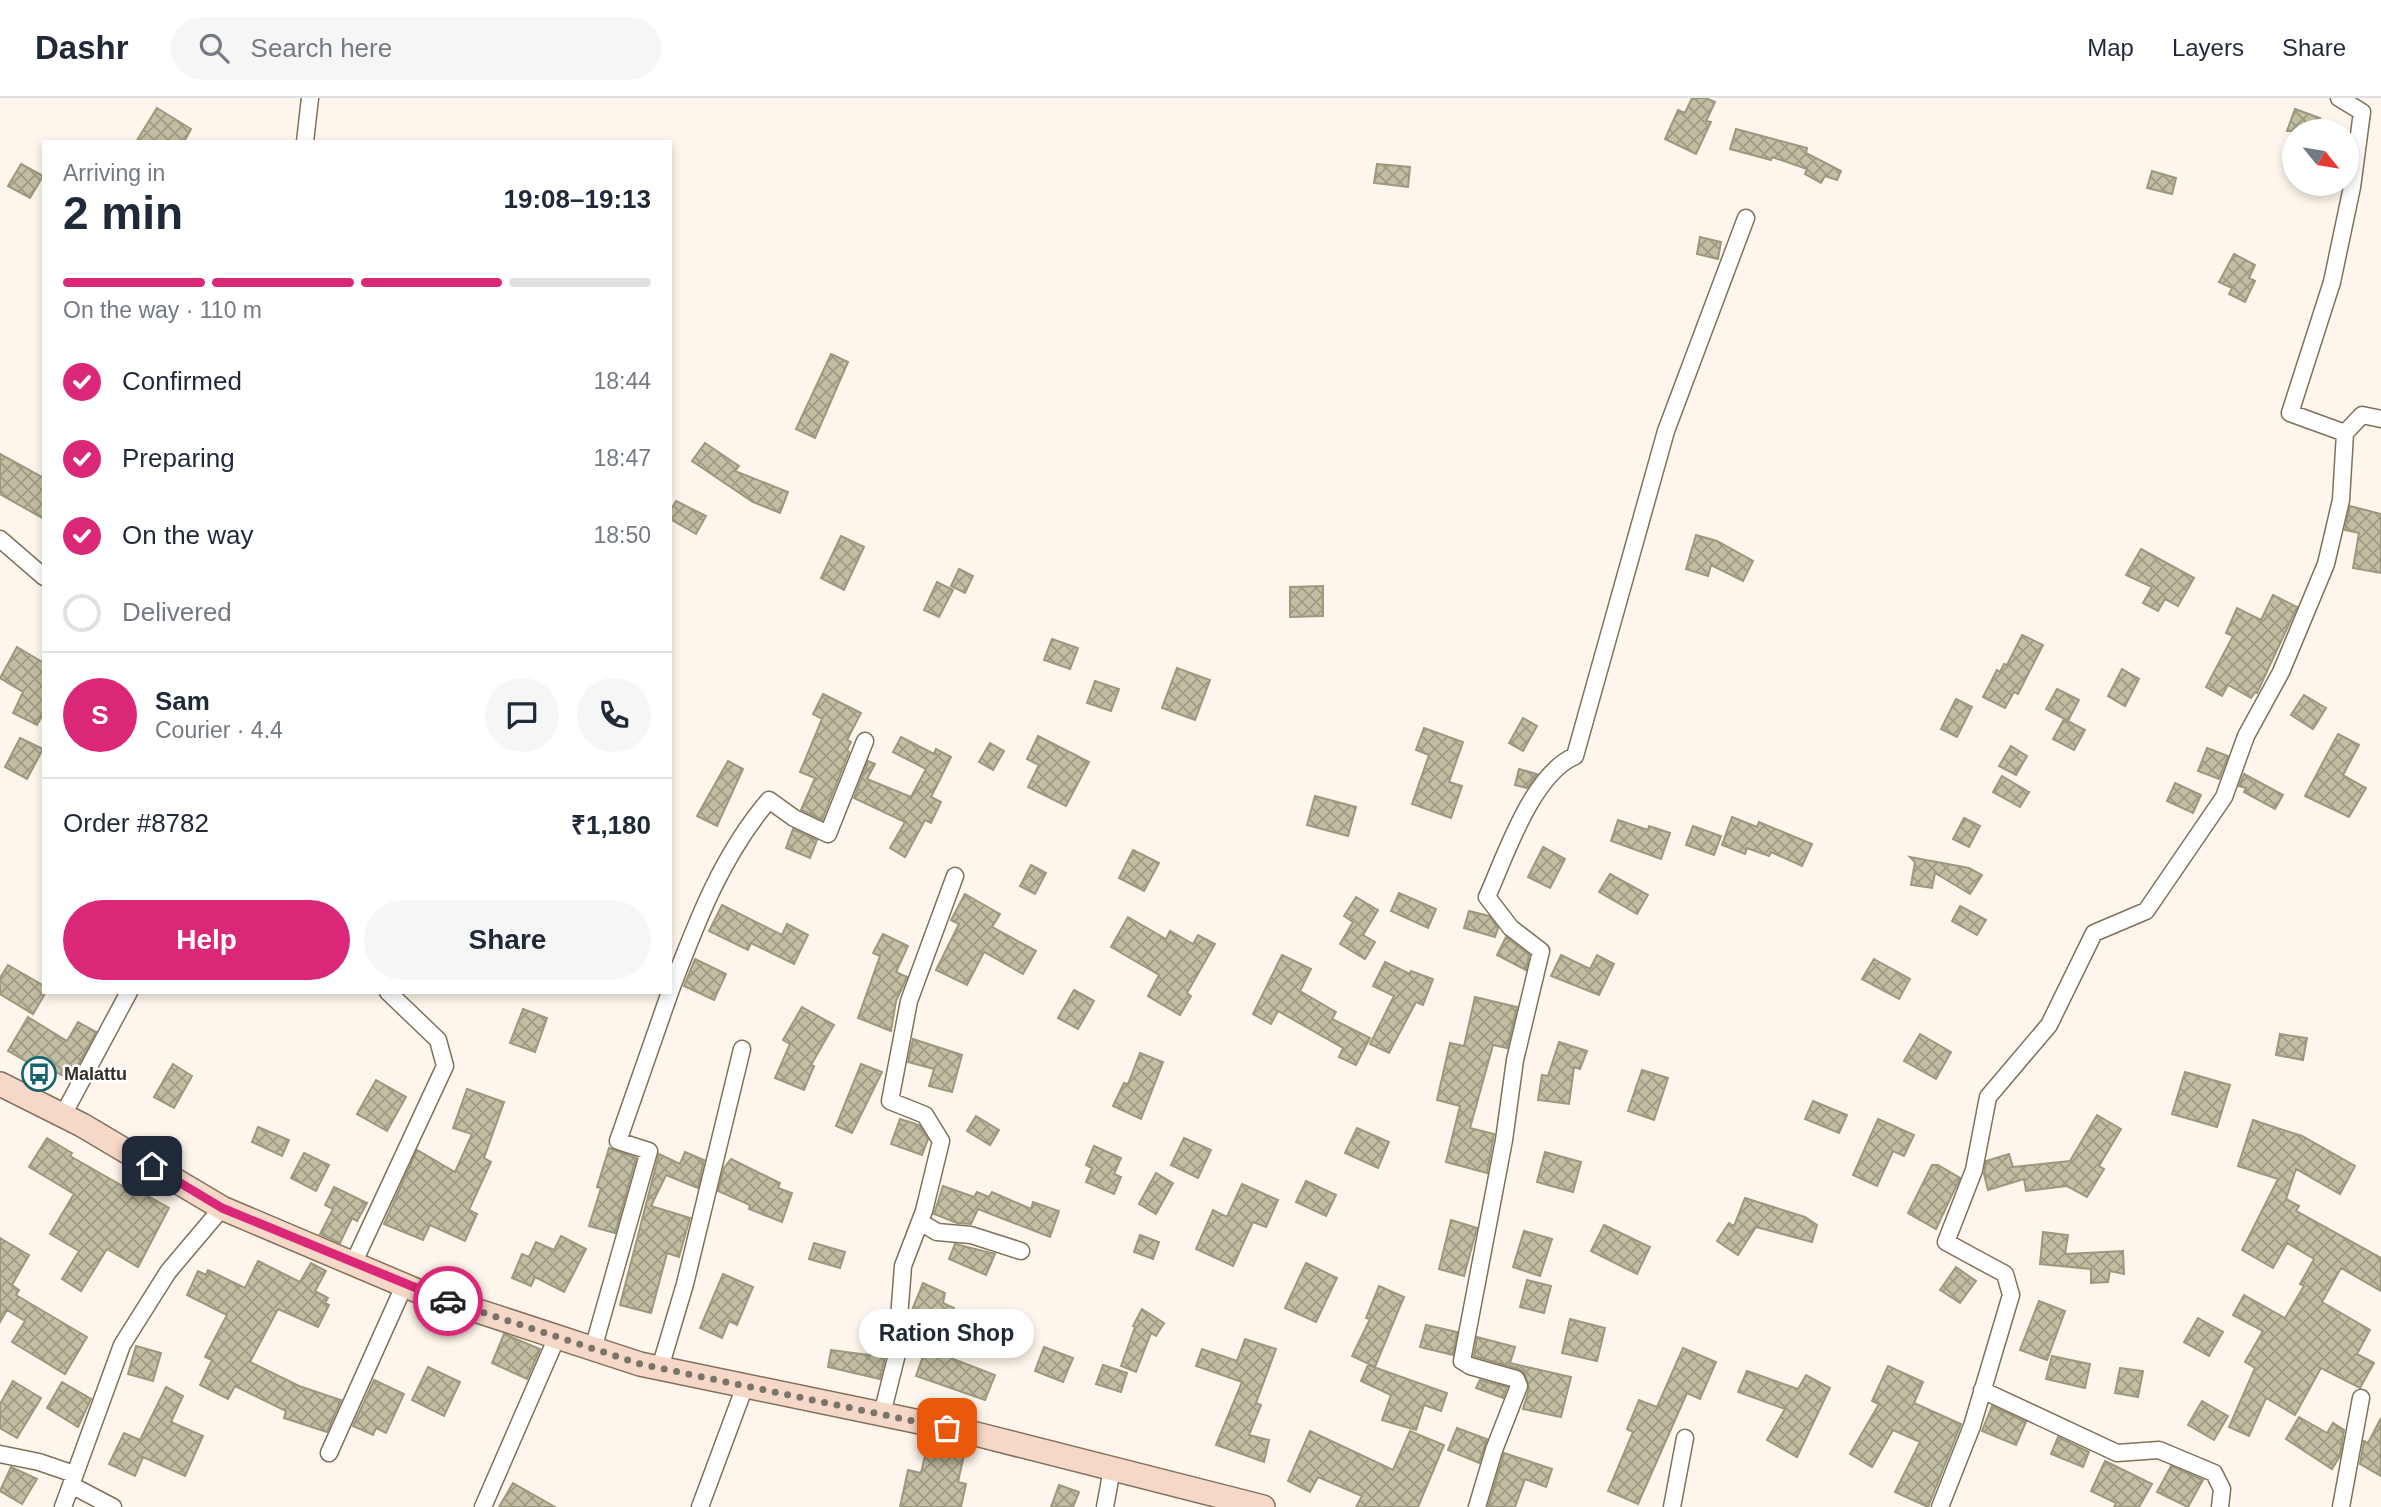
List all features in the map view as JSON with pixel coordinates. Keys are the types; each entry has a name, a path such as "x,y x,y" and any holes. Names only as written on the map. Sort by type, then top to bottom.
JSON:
{"main road":[{"path":"0,1084 63,1115 222,1208 404,1286 593,1349 660,1368 882,1414 1262,1507"}],"street":[{"path":"304,140 310,98"},
{"path":"2339,98 2362,112 2352,187 2332,282 2290,413 2345,433"},
{"path":"1477,1507 1494,1450 1519,1386 1516,1379 1470,1366 1462,1361 1504,1140 1515,1060 1541,951 1511,928 1487,897 1523,814 1560,762 1575,757 1666,430 1746,218"},
{"path":"1940,1507 1972,1426 2011,1295 2005,1274 1946,1242 1974,1170 1988,1097 2049,1025 2094,933 2146,911 2224,797 2246,736 2281,673 2326,564 2341,500 2345,433 2362,415 2381,419"},
{"path":"0,539 42,575"},
{"path":"672,987 716,880 748,825 769,800 794,818 828,834 866,741"},
{"path":"882,1414 895,1359 902,1266 919,1222 941,1141 925,1115 890,1101 909,1001 955,876"},
{"path":"63,1115 128,994"},
{"path":"352,1264 445,1066 438,1040 390,994"},
{"path":"593,1349 649,1151 618,1141 669,994"},
{"path":"660,1368 692,1258 742,1049"},
{"path":"62,1507 122,1345 168,1272 222,1208"},
{"path":"919,1222 937,1232 971,1235 1021,1251"},
{"path":"329,1452 404,1286"},
{"path":"482,1507 557,1337"},
{"path":"700,1507 745,1386"},
{"path":"1982,1390 2117,1452 2159,1450 2214,1474 2222,1489 2220,1507"},
{"path":"2341,1507 2361,1398"},
{"path":"1672,1507 1685,1438"},
{"path":"0,1454 39,1462 73,1480 113,1507"},
{"path":"1105,1507 1112,1469"}],"building":[{"path":"1692,98 1706,98 1715,102 1706,121 1711,122 1696,154 1665,139 1678,110 1685,113"},
{"path":"157,108 191,129 185,140 137,140"},
{"path":"2295,109 2320,118 2320,119 2291,119"},
{"path":"1736,129 1807,148 1806,153 1841,171 1837,180 1825,176 1821,183 1805,174 1807,169 1772,157 1771,160 1730,149"},
{"path":"21,164 42,175 30,198 8,186"},
{"path":"1377,164 1410,167 1408,187 1374,183"},
{"path":"2152,171 2176,178 2172,194 2147,188"},
{"path":"1700,237 1721,242 1718,259 1697,254"},
{"path":"2234,254 2255,265 2249,278 2255,281 2245,302 2229,294 2232,288 2219,282"},
{"path":"831,354 848,362 815,438 796,429"},
{"path":"705,443 739,466 735,471 788,492 780,513 753,502 692,461"},
{"path":"0,454 42,477 42,518 0,494"},
{"path":"676,501 706,516 696,534 672,520 672,508"},
{"path":"2350,506 2381,514 2381,573 2353,568 2359,533 2345,530"},
{"path":"1696,535 1717,541 1753,561 1743,581 1711,565 1708,576 1686,569"},
{"path":"841,536 864,547 844,590 821,578"},
{"path":"2141,549 2194,578 2178,606 2165,599 2158,611 2143,603 2152,587 2126,575"},
{"path":"959,569 973,576 965,593 951,586"},
{"path":"937,582 953,590 939,617 924,610"},
{"path":"1323,586 1323,616 1290,617 1290,587"},
{"path":"2273,595 2297,607 2257,693 2251,698 2228,685 2222,696 2206,687 2233,636 2226,633 2237,608 2261,620"},
{"path":"2022,635 2043,645 2018,694 2014,692 2005,708 1983,697 1997,670 2000,672 2004,664 2007,665"},
{"path":"1052,639 1078,648 1070,669 1044,660"},
{"path":"17,647 42,662 42,716 37,725 13,713 23,692 0,678"},
{"path":"1177,668 1210,680 1195,720 1162,708"},
{"path":"2122,669 2139,679 2125,706 2108,696"},
{"path":"1095,681 1119,689 1111,711 1087,703"},
{"path":"2057,689 2079,700 2068,721 2046,709"},
{"path":"823,694 861,713 847,740 851,742 847,750 849,752 822,820 801,810 815,778 800,772 822,719 813,714"},
{"path":"2304,695 2326,708 2313,729 2291,715"},
{"path":"1956,699 1972,707 1957,737 1941,729"},
{"path":"1523,718 1537,726 1523,751 1509,743"},
{"path":"2064,719 2085,730 2074,750 2053,739"},
{"path":"1424,728 1463,742 1449,782 1462,786 1451,818 1412,804 1429,755 1416,750"},
{"path":"2338,734 2359,745 2343,775 2366,788 2349,817 2305,796"},
{"path":"1038,736 1089,762 1066,806 1028,787 1039,765 1027,759"},
{"path":"901,737 934,754 936,749 951,757 931,797 941,802 931,823 925,820 905,857 890,848 905,822 854,798 868,761 875,764 867,779 911,797 926,769 893,752"},
{"path":"20,738 42,749 27,779 5,767"},
{"path":"990,743 1004,751 993,770 979,762"},
{"path":"2011,746 2027,756 2016,775 1999,766"},
{"path":"2207,748 2228,756 2219,779 2198,771"},
{"path":"728,761 743,769 717,826 697,816"},
{"path":"1519,769 1537,774 1527,788 1515,785"},
{"path":"2244,774 2283,795 2275,809 2244,792 2246,788 2239,786"},
{"path":"2002,776 2029,792 2020,807 1993,792"},
{"path":"2175,783 2201,795 2193,813 2167,801"},
{"path":"1315,796 1356,807 1348,836 1307,825"},
{"path":"1732,817 1757,827 1759,822 1812,844 1802,866 1771,852 1769,856 1747,848 1745,854 1722,845"},
{"path":"1964,818 1980,826 1969,847 1953,839"},
{"path":"1618,820 1648,830 1649,826 1670,833 1661,859 1611,841"},
{"path":"1693,826 1721,836 1714,855 1686,845"},
{"path":"793,829 817,840 810,858 786,848"},
{"path":"1543,847 1565,859 1550,888 1528,877"},
{"path":"1133,850 1159,863 1144,891 1119,878"},
{"path":"1910,857 1969,868 1982,875 1970,894 1935,873 1932,888 1911,885 1915,862"},
{"path":"1031,865 1046,873 1035,894 1020,886"},
{"path":"1610,874 1648,895 1637,914 1599,892"},
{"path":"1399,893 1436,909 1428,928 1391,911"},
{"path":"965,894 1000,914 992,927 1036,951 1023,974 984,952 967,985 936,970 959,924 951,920"},
{"path":"1356,897 1378,910 1363,935 1375,942 1365,959 1340,944 1353,922 1344,916"},
{"path":"722,905 782,935 787,924 808,935 794,964 751,943 748,950 709,931"},
{"path":"1960,906 1986,920 1977,935 1952,921"},
{"path":"1469,911 1489,916 1498,928 1495,937 1464,928"},
{"path":"1128,917 1166,939 1170,931 1193,944 1198,935 1215,944 1187,993 1191,996 1180,1015 1148,996 1159,975 1111,947"},
{"path":"883,934 908,946 896,972 907,977 896,1001 891,1031 858,1018 880,956 873,953"},
{"path":"1506,937 1529,955 1526,970 1497,955"},
{"path":"1282,955 1311,969 1300,991 1336,1012 1332,1019 1370,1038 1356,1065 1339,1057 1343,1048 1278,1011 1271,1024 1253,1014"},
{"path":"1561,955 1590,969 1597,955 1614,964 1599,995 1551,976"},
{"path":"695,959 726,974 714,1000 684,986"},
{"path":"1874,959 1910,979 1899,999 1862,979"},
{"path":"1385,962 1410,974 1411,971 1433,979 1423,1005 1416,1002 1389,1053 1370,1044 1394,996 1373,986"},
{"path":"8,965 42,985 42,994 45,994 33,1014 0,994 0,978"},
{"path":"1074,990 1094,1001 1078,1029 1058,1018"},
{"path":"1475,997 1517,1007 1507,1048 1493,1045 1470,1128 1494,1134 1487,1173 1446,1162 1460,1106 1437,1100 1450,1043 1464,1046"},
{"path":"802,1007 834,1025 811,1065 814,1066 804,1090 775,1078 790,1044 783,1040"},
{"path":"523,1009 547,1018 535,1052 510,1043"},
{"path":"28,1017 67,1041 78,1022 96,1032 70,1080 33,1059 31,1064 8,1051"},
{"path":"1920,1034 1951,1052 1936,1079 1904,1061"},
{"path":"2280,1034 2307,1038 2303,1060 2276,1055"},
{"path":"913,1039 962,1055 952,1092 929,1086 934,1069 908,1062"},
{"path":"1559,1042 1587,1051 1580,1069 1574,1067 1569,1104 1538,1100 1542,1075 1548,1076"},
{"path":"1140,1053 1163,1062 1141,1119 1113,1106 1124,1083 1128,1084"},
{"path":"173,1064 192,1076 174,1108 154,1097"},
{"path":"861,1064 882,1072 852,1133 836,1126"},
{"path":"1642,1070 1668,1078 1654,1120 1628,1111"},
{"path":"2185,1072 2230,1085 2217,1127 2172,1114"},
{"path":"376,1080 406,1097 387,1131 357,1114"},
{"path":"467,1089 504,1102 484,1158 491,1162 469,1210 477,1214 465,1241 430,1225 423,1240 384,1224 417,1150 455,1172 472,1134 453,1128"},
{"path":"1813,1101 1847,1115 1839,1133 1805,1119"},
{"path":"2097,1115 2121,1129 2099,1166 2104,1169 2087,1197 2067,1186 2026,1191 2024,1179 1988,1190 1984,1174 1986,1161 2009,1154 2013,1167 2070,1161"},
{"path":"976,1116 999,1130 990,1145 967,1131"},
{"path":"900,1119 919,1125 928,1139 922,1155 891,1144"},
{"path":"1878,1119 1914,1135 1904,1156 1893,1151 1877,1186 1853,1175"},
{"path":"2253,1120 2302,1136 2355,1166 2340,1194 2296,1169 2286,1199 2299,1206 2296,1211 2381,1258 2381,1291 2341,1268 2322,1302 2370,1330 2357,1354 2374,1363 2360,1388 2321,1368 2295,1415 2266,1398 2249,1436 2229,1427 2255,1368 2245,1362 2263,1331 2233,1315 2244,1295 2285,1318 2304,1286 2300,1284 2314,1259 2287,1243 2273,1268 2242,1250 2278,1179 2238,1166"},
{"path":"258,1127 289,1140 282,1156 252,1142"},
{"path":"1357,1128 1389,1142 1378,1168 1345,1153"},
{"path":"47,1138 72,1153 70,1156 135,1193 137,1190 169,1208 138,1267 107,1249 81,1291 62,1279 79,1251 50,1234 74,1194 29,1167"},
{"path":"1184,1138 1211,1150 1198,1178 1171,1165"},
{"path":"1094,1146 1121,1158 1114,1174 1121,1177 1114,1194 1086,1182 1092,1168 1086,1165"},
{"path":"609,1148 636,1158 615,1233 589,1226 601,1188 597,1187"},
{"path":"685,1152 704,1160 698,1188 666,1175 651,1206 690,1218 679,1257 667,1253 651,1313 620,1305 659,1154 680,1164"},
{"path":"1545,1152 1581,1162 1573,1192 1537,1182"},
{"path":"304,1153 329,1165 316,1191 291,1178"},
{"path":"731,1159 780,1183 778,1188 792,1193 782,1222 749,1209 750,1205 718,1191 724,1168"},
{"path":"1932,1165 1938,1165 1960,1178 1936,1229 1908,1213"},
{"path":"1156,1173 1173,1183 1156,1214 1139,1204"},
{"path":"1306,1181 1336,1195 1326,1216 1296,1202"},
{"path":"1242,1184 1278,1200 1266,1227 1253,1222 1233,1266 1196,1249 1213,1210 1227,1217"},
{"path":"943,1186 974,1197 977,1192 989,1197 992,1192 1031,1209 1033,1202 1059,1211 1050,1237 978,1209 971,1224 957,1223 934,1214"},
{"path":"334,1187 367,1203 357,1221 352,1218 340,1243 320,1234 333,1209 325,1205"},
{"path":"1745,1198 1805,1217 1817,1225 1812,1242 1756,1227 1738,1255 1717,1241 1729,1223 1734,1226"},
{"path":"1451,1220 1477,1228 1464,1276 1439,1269"},
{"path":"1604,1225 1650,1247 1637,1274 1591,1251"},
{"path":"1524,1231 1552,1239 1540,1276 1513,1267"},
{"path":"2043,1232 2068,1235 2065,1254 2123,1251 2124,1274 2110,1271 2108,1282 2091,1283 2091,1269 2040,1264"},
{"path":"1140,1235 1159,1242 1153,1259 1134,1252"},
{"path":"561,1236 586,1249 564,1292 535,1277 531,1286 512,1278 522,1254 529,1257 536,1242 554,1250"},
{"path":"0,1238 29,1255 12,1285 19,1290 16,1295 87,1337 65,1374 12,1342 25,1321 7,1310 0,1322"},
{"path":"814,1243 845,1252 840,1268 809,1259"},
{"path":"955,1244 995,1254 986,1275 949,1259"},
{"path":"258,1261 300,1282 311,1263 326,1271 315,1291 328,1298 325,1303 329,1305 318,1327 278,1309 250,1362 299,1386 341,1400 327,1432 284,1418 286,1411 235,1386 228,1399 200,1385 212,1360 205,1357 227,1315 187,1295 198,1271 206,1275 208,1270 245,1288"},
{"path":"1306,1263 1337,1278 1316,1322 1285,1308"},
{"path":"1956,1267 1976,1281 1960,1303 1940,1290"},
{"path":"723,1274 753,1287 737,1325 729,1321 722,1338 700,1328"},
{"path":"1527,1280 1551,1286 1544,1313 1520,1307"},
{"path":"923,1283 945,1293 943,1303 954,1308 944,1331 910,1315"},
{"path":"1379,1286 1404,1297 1375,1367 1352,1356 1370,1319 1366,1318"},
{"path":"2039,1301 2065,1311 2047,1360 2020,1350"},
{"path":"1142,1309 1164,1323 1156,1336 1151,1333 1136,1372 1121,1366 1135,1327 1133,1326"},
{"path":"2198,1318 2223,1332 2209,1356 2184,1342"},
{"path":"1570,1319 1605,1328 1597,1361 1562,1353"},
{"path":"1426,1325 1457,1332 1453,1355 1420,1347"},
{"path":"504,1334 540,1349 527,1379 492,1363"},
{"path":"931,1334 959,1344 953,1359 995,1375 985,1400 916,1376"},
{"path":"1477,1337 1515,1347 1510,1363 1571,1377 1561,1417 1523,1409 1529,1389 1525,1374 1519,1369 1474,1356"},
{"path":"1245,1339 1276,1349 1256,1403 1261,1405 1249,1435 1269,1440 1264,1462 1216,1445 1242,1382 1196,1366 1202,1349 1237,1361"},
{"path":"136,1346 161,1353 153,1381 128,1374"},
{"path":"1044,1347 1073,1358 1063,1382 1035,1371"},
{"path":"1683,1348 1716,1362 1700,1399 1687,1393 1638,1504 1608,1491 1633,1432 1627,1429 1639,1400 1657,1407"},
{"path":"831,1350 885,1357 880,1379 828,1367"},
{"path":"2052,1356 2090,1364 2085,1388 2046,1379"},
{"path":"1103,1365 1127,1373 1121,1392 1096,1384"},
{"path":"1368,1365 1447,1393 1441,1411 1424,1405 1416,1430 1382,1420 1391,1395 1361,1381"},
{"path":"1888,1366 1923,1382 1914,1403 1961,1424 1928,1507 1895,1492 1920,1442 1893,1430 1872,1467 1850,1454 1879,1404 1872,1401"},
{"path":"428,1367 460,1382 444,1416 412,1400"},
{"path":"2120,1368 2143,1371 2138,1397 2115,1393"},
{"path":"1747,1371 1798,1389 1806,1375 1830,1388 1797,1457 1767,1440 1785,1409 1738,1392"},
{"path":"374,1380 404,1394 386,1433 376,1428 373,1435 353,1426"},
{"path":"1480,1380 1507,1387 1503,1398 1476,1388"},
{"path":"13,1381 41,1398 17,1438 0,1428 0,1404"},
{"path":"62,1382 91,1399 78,1427 47,1408"},
{"path":"166,1387 183,1396 171,1422 203,1436 185,1476 143,1457 135,1476 109,1464 124,1433 140,1440"},
{"path":"2202,1401 2228,1416 2214,1440 2188,1425"},
{"path":"1992,1406 2026,1422 2016,1445 1982,1431"},
{"path":"2299,1417 2327,1433 2333,1423 2344,1430 2340,1456 2332,1469 2286,1439"},
{"path":"2381,1418 2381,1476 2360,1464 2364,1441 2368,1443"},
{"path":"1457,1428 1487,1439 1479,1463 1448,1450"},
{"path":"1310,1431 1393,1470 1410,1431 1444,1445 1418,1507 1356,1507 1362,1496 1318,1477 1310,1492 1288,1481"},
{"path":"2058,1437 2089,1452 2083,1467 2051,1454"},
{"path":"929,1438 966,1446 958,1482 966,1484 961,1507 900,1507 908,1470 921,1473"},
{"path":"1504,1453 1552,1469 1546,1487 1525,1479 1515,1507 1488,1507"},
{"path":"2105,1461 2152,1484 2139,1507 2114,1507 2116,1503 2091,1491"},
{"path":"2171,1466 2203,1480 2188,1507 2157,1492"},
{"path":"11,1467 37,1479 22,1504 0,1491"},
{"path":"513,1483 555,1507 499,1507"},
{"path":"1059,1485 1079,1492 1073,1507 1051,1507"}],"way so far":[{"path":"448,1301 640,1364 947,1428"}],"place":[{"name":"Malattu","path":"39,1074"},
{"name":"Ration Shop","path":"947,1428"}],"route":[{"path":"152,1166 222,1208 420,1292 448,1301"}]}
